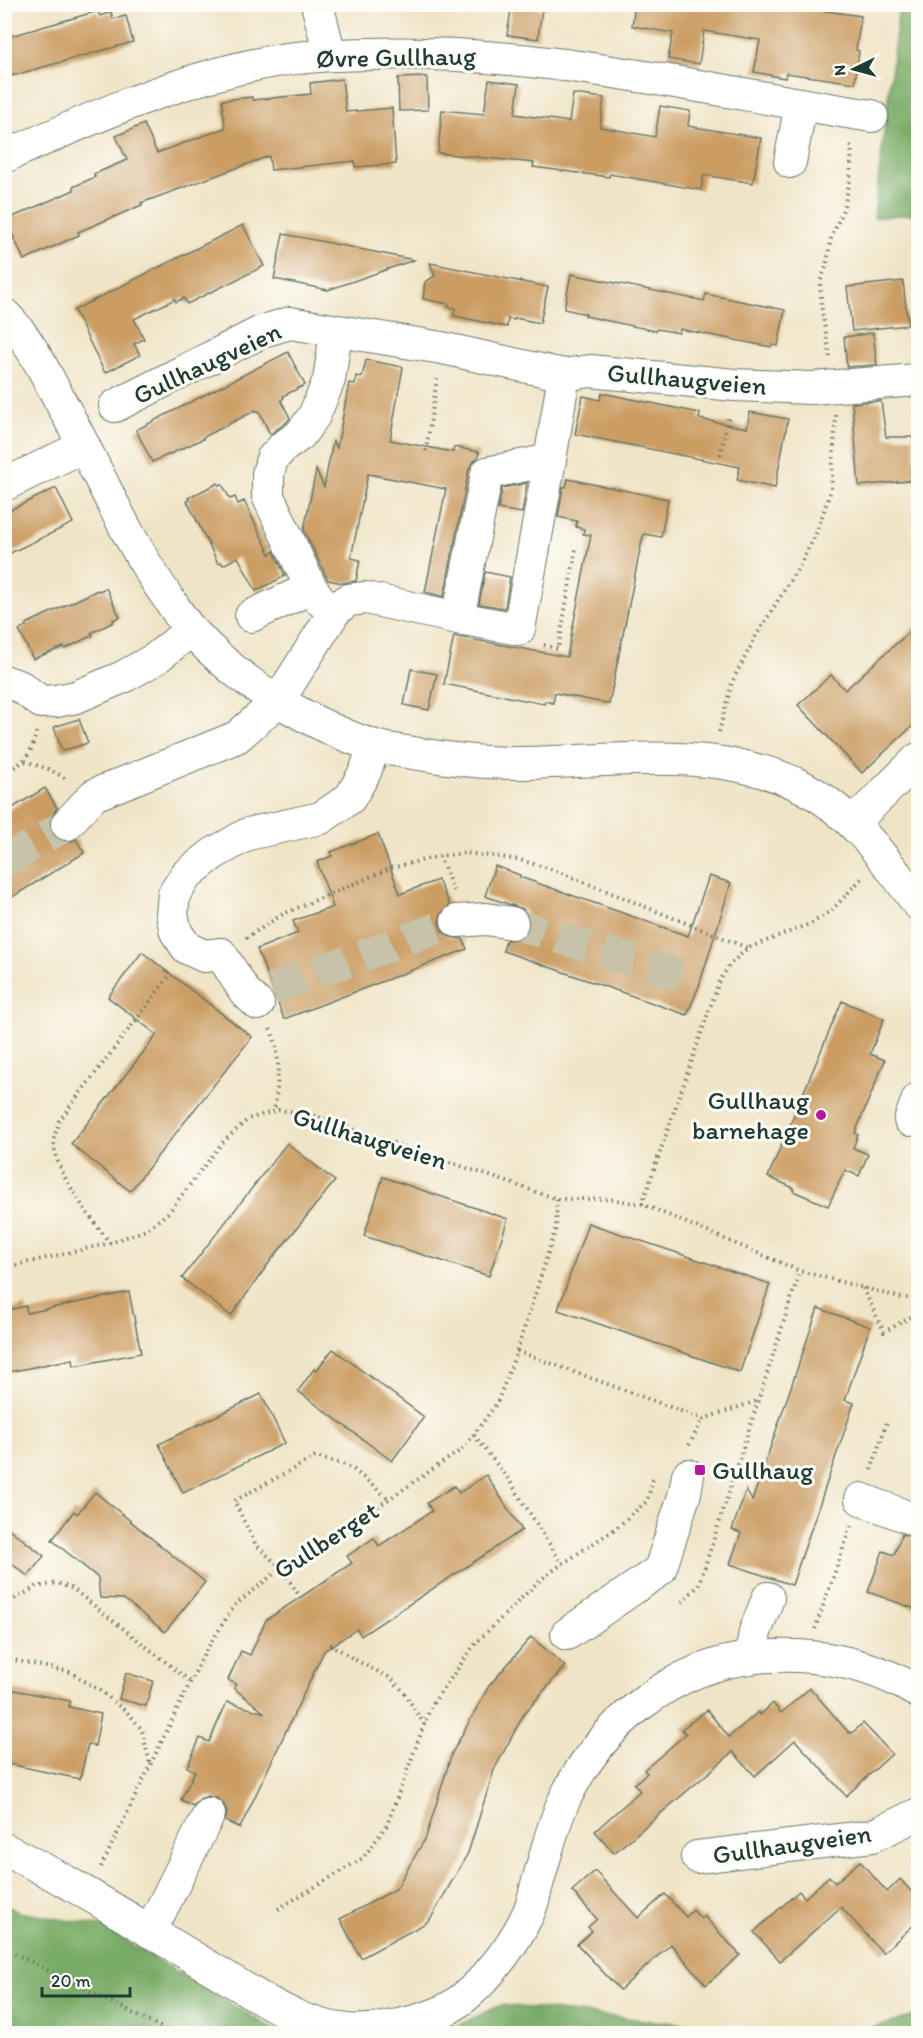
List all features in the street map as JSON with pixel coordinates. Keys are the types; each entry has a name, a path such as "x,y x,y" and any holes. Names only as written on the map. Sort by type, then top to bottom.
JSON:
{"street":[{"path":"317,4 330,56"},
{"name":"Øvre Gullhaug","path":"4,157 86,121 175,86 267,62 330,56 413,53 482,56 631,75 872,116"},
{"path":"790,162 809,106"},
{"path":"4,314 12,321 39,362 136,549 191,630 230,666 278,701 329,729 374,746 423,755 513,763 713,760 759,770 798,784 853,823 882,855 918,904"},
{"name":"Gullhaugveien","path":"115,406 276,326 290,323 442,348 564,375 590,371 735,385 823,387 918,380"},
{"path":"335,611 321,601 311,588 268,496 268,474 272,459 282,447 300,435 314,417 329,380 336,332"},
{"path":"67,824 94,795 237,737 278,701 335,611 348,600 366,598 519,629 564,375"},
{"path":"4,485 84,446"},
{"path":"458,618 487,473 549,460"},
{"path":"251,616 311,588"},
{"path":"4,681 21,687 42,702 76,697 123,677 155,659 191,630"},
{"path":"251,1000 220,954 204,956 187,948 176,932 172,914 174,894 186,875 213,854 248,834 321,818 350,798 365,772 374,746"},
{"path":"853,823 918,759"},
{"path":"457,921 486,920 512,923"},
{"path":"567,1634 660,1570 685,1493 679,1466"},
{"path":"861,1499 918,1521"},
{"path":"751,1658 755,1632 768,1598"},
{"path":"4,1849 88,1893 273,2004 300,2017 347,2030 373,2030 408,2024 441,2012 492,1971 529,1914 562,1806 576,1778 619,1721 653,1695 706,1667 751,1658 806,1655 868,1669 900,1681 918,1692"},
{"path":"150,1932 209,1814"},
{"name":"Gullhaugveien","path":"698,1857 872,1836 918,1814"}],"path":[{"path":"713,760 732,682 756,636 816,534 831,490 837,429 823,387 820,282 826,267 831,239 844,207 850,180 852,147 809,106"},
{"path":"426,451 442,348"},
{"path":"720,455 735,385"},
{"path":"519,629 529,640 558,649 576,549"},
{"path":"4,774 25,761 35,740 42,702"},
{"path":"25,761 51,770 94,795"},
{"path":"642,1204 719,982 730,964 748,948 812,923 832,910 882,855"},
{"path":"110,1243 76,1197 58,1160 54,1140 59,1121 167,980 187,948"},
{"path":"274,1035 278,1086 274,1111"},
{"name":"Gullhaugveien","path":"4,1268 110,1243 146,1230 169,1212 222,1143 248,1119 278,1110 306,1113 557,1199 609,1199 642,1204 800,1271 902,1298 918,1298"},
{"name":"Gullberget","path":"88,1893 204,1654 234,1606 281,1568 464,1448 497,1403 517,1351 556,1228 557,1199"},
{"path":"682,1602 698,1586 800,1271"},
{"path":"862,1287 884,1332 918,1313"},
{"path":"517,1351 703,1419 758,1401"},
{"path":"278,1909 363,1858 387,1826 431,1706 476,1643 540,1580 623,1522 646,1501 653,1480 679,1466 703,1419"},
{"path":"806,1655 888,1419"},
{"path":"474,1435 509,1480 562,1564"},
{"path":"301,1598 281,1568 256,1545 234,1501 315,1457 353,1469 389,1499"},
{"path":"4,1605 36,1587 57,1583 73,1589 191,1682"},
{"path":"330,1644 391,1678 403,1691 424,1725"},
{"path":"4,1658 70,1672 102,1692 130,1714 142,1730 150,1765"},
{"path":"4,1948 174,2034"}],"green space":[{"path":"899,5 918,5 918,213 874,218"},
{"path":"5,1905 18,1912 101,1926 279,2033 5,2033"},
{"path":"501,2005 769,2033 442,2033"},
{"path":"918,2015 918,2033 855,2033"}],"building":[{"path":"512,4 542,9 538,39 507,35"},
{"path":"635,4 775,4 861,16 856,50 859,51 855,83 786,73 785,78 754,72 760,40 704,31 699,64 668,59 673,33 632,26"},
{"path":"98,11 100,16 111,12 113,19 126,16 133,42 4,78 4,38"},
{"path":"427,77 428,110 399,111 398,78"},
{"path":"342,79 346,112 392,108 396,164 355,167 355,161 271,170 269,156 141,203 142,205 78,232 79,235 24,260 6,220 74,190 73,187 95,177 94,174 127,160 116,136 144,124 157,153 225,128 222,100 252,97 253,100 311,94 310,83"},
{"path":"489,80 519,84 515,114 569,122 573,94 604,98 600,127 655,137 660,106 690,111 688,126 761,138 753,183 704,175 701,190 610,174 609,177 533,167 534,163 438,153 442,110 484,114"},
{"path":"243,225 264,266 187,304 184,298 176,302 175,299 134,319 144,339 134,344 140,355 105,373 74,310"},
{"path":"283,234 414,260 328,290 274,279"},
{"path":"430,263 548,287 540,323 515,318 515,320 508,319 507,327 454,316 455,308 448,307 449,304 423,299 425,282 435,276"},
{"path":"571,274 704,301 706,294 785,310 778,346 772,345 771,347 680,329 679,333 657,329 656,331 585,316 586,314 564,309"},
{"path":"903,281 908,325 852,331 847,287"},
{"path":"873,333 877,365 847,367 844,337"},
{"path":"288,352 305,385 283,396 281,400 290,418 287,422 270,434 259,411 256,410 203,439 152,462 136,430"},
{"path":"366,360 403,367 390,440 453,452 454,447 479,452 478,458 469,469 444,597 425,592 446,489 368,474 351,558 360,560 356,581 343,583 328,580 304,530 316,470 324,487 333,441 337,448 349,383 355,384 356,376 362,377"},
{"path":"602,393 700,413 699,419 747,428 750,412 788,419 775,488 737,480 740,467 575,434 583,396 600,400"},
{"path":"881,401 886,437 913,437 917,480 859,486 852,403"},
{"path":"568,479 668,499 661,537 644,534 642,540 609,704 555,693 553,703 545,701 544,704 444,684 454,636 567,657 591,535 583,534 584,529 576,527 577,521 558,517 563,487 566,487"},
{"path":"218,483 222,484 230,499 235,497 238,504 244,501 270,554 274,551 285,576 256,591 238,557 223,565 221,562 218,563 187,501 190,500 188,498"},
{"path":"527,483 522,513 498,509 502,488"},
{"path":"56,488 73,523 4,556 4,513"},
{"path":"485,572 510,577 505,608 479,604"},
{"path":"106,588 120,617 91,633 93,635 65,649 64,647 33,659 19,630 26,624"},
{"path":"918,624 918,721 862,773 798,705 831,675 845,690"},
{"path":"411,669 437,674 429,710 404,705"},
{"path":"79,719 88,743 62,751 54,727"},
{"path":"45,788 57,808 50,819 50,830 54,837 62,841 76,839 84,853 4,902 4,813"},
{"path":"378,834 400,894 438,880 450,905 441,914 439,923 442,931 450,937 463,939 467,949 284,1019 257,949 298,933 293,921 333,907 317,862 332,856 331,852"},
{"path":"495,866 520,875 520,877 688,936 709,876 731,883 699,986 687,1015 503,951 506,940 519,939 526,934 530,925 523,909 485,896"},
{"path":"142,952 252,1037 130,1191 71,1144 157,1035 108,997"},
{"path":"842,1001 884,1019 870,1054 885,1060 855,1133 858,1135 853,1148 868,1154 859,1176 845,1170 828,1206 768,1177"},
{"path":"287,1143 335,1181 271,1260 231,1316 182,1278"},
{"path":"383,1177 508,1219 489,1276 364,1236"},
{"path":"588,1223 770,1284 740,1372 558,1310"},
{"path":"129,1292 141,1353 74,1366 73,1359 4,1373 4,1311 26,1306 27,1313"},
{"path":"818,1308 870,1327 845,1400 854,1403 792,1585 730,1564 741,1533 732,1530 746,1490 752,1501"},
{"path":"333,1349 424,1417 392,1461 298,1391"},
{"path":"261,1394 285,1443 183,1493 159,1444"},
{"path":"486,1475 522,1530 361,1636 357,1629 324,1651 240,1828 225,1821 227,1812 224,1805 216,1798 208,1796 200,1799 193,1806 181,1800 195,1771 187,1767 200,1738 209,1742 227,1702 265,1713 234,1688 236,1684 228,1680 241,1651 250,1655 266,1620 352,1563 347,1556 374,1538 379,1546 432,1511 427,1503 454,1486 459,1493"},
{"path":"95,1492 205,1582 165,1632 124,1599 100,1598 98,1578 52,1540 74,1511 77,1514"},
{"path":"4,1525 44,1556 28,1576 4,1558"},
{"path":"902,1534 918,1539 918,1610 868,1592 883,1551 894,1555"},
{"path":"531,1637 565,1666 524,1714 494,1770 468,1853 426,1923 361,1958 340,1919 396,1889 426,1837 452,1753 489,1686"},
{"path":"126,1673 153,1681 146,1706 119,1699"},
{"path":"4,1688 70,1701 69,1707 101,1714 95,1746 88,1744 80,1779 4,1763"},
{"path":"810,1688 849,1733 863,1723 892,1754 846,1796 795,1740 755,1776 733,1752 614,1853 595,1831 640,1791 634,1784 647,1773 644,1770 686,1734 682,1729 707,1710 729,1737 758,1712 760,1715 773,1703 781,1713"},
{"path":"860,1861 887,1892 900,1879 918,1899 918,1921 883,1953 841,1907 780,1961 754,1932 799,1891 805,1898 829,1876 835,1883"},
{"path":"595,1871 638,1918 665,1894 686,1917 693,1910 701,1919 704,1916 740,1955 706,1985 671,1944 620,1990 577,1944 592,1931 588,1927 597,1919 572,1891"}],"tunnel":[{"path":"4,862 67,824"},
{"path":"272,989 457,921"},
{"path":"512,923 690,978"}],"place":[{"name":"Gullhaug barnehage","path":"821,1115"},
{"name":"Gullhaug","path":"700,1470"}]}
